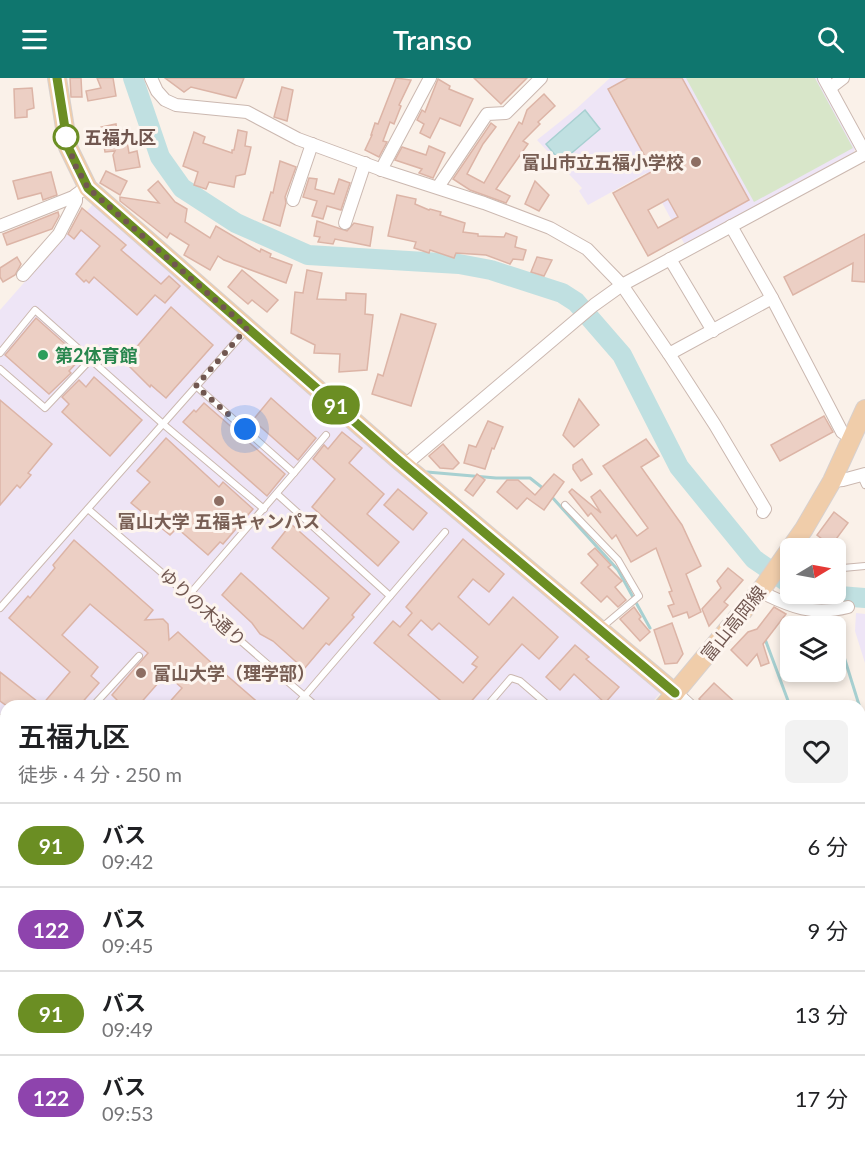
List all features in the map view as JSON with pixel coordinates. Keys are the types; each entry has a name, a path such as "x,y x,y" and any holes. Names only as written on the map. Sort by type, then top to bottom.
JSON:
{"main road":[{"path":"57,78 68,147 82,192 247,328 600,629 670,700"},
{"name":"富山高岡線","path":"670,700 762,588 804,529 832,481 865,409"}],"street":[{"path":"151,78 157,91 165,100 176,105 247,112 298,139 550,228 587,249 622,285 669,354 715,424 765,509 763,512"},
{"path":"381,170 430,78"},
{"path":"438,187 487,114 506,113 541,78"},
{"path":"405,465 594,305 622,285 865,153 827,83 843,78"},
{"path":"293,200 312,144"},
{"path":"345,223 365,164"},
{"path":"0,226 82,192"},
{"path":"23,275 63,228 82,192"},
{"path":"731,226 772,298 842,432 851,438"},
{"path":"670,258 713,331"},
{"path":"669,354 772,298"},
{"path":"832,481 864,478"},
{"path":"762,588 807,610 830,612 848,607"}],"lane":[{"path":"0,353 36,310 163,424 264,509"},
{"path":"0,608 247,328"},
{"path":"0,369 45,408 91,359"},
{"path":"196,386 294,473"},
{"path":"189,595 326,435"},
{"path":"277,494 390,596"},
{"path":"564,506 618,560 639,596 600,629"},
{"name":"ゆりの木通り","path":"88,509 309,700"},
{"path":"301,700 445,532"},
{"path":"846,568 865,566"},
{"path":"99,700 139,656"},
{"path":"492,700 512,678 542,700"}],"shaded area":[{"name":"富山市立五福小学校","path":"610,78 820,78 856,144 854,152 685,245 646,173 588,205 579,191 582,188 537,140"},
{"name":"富山大学 五福キャンパス","path":"94,203 660,693 654,700 0,700 0,310"},
{"path":"856,613 865,614 865,663 855,631"}],"green space":[{"path":"686,78 815,78 853,148 754,202"}],"water":[{"path":"585,110 600,129 561,162 546,144"}],"building":[{"path":"70,78 81,78 82,97 71,97"},
{"path":"97,78 113,78 116,96 88,101 86,91 101,88"},
{"path":"165,78 244,78 236,98 191,87 184,92"},
{"path":"396,78 411,80 399,105 401,106 394,124 390,122 383,141 387,142 379,157 365,150"},
{"path":"474,78 527,78 501,104"},
{"path":"628,78 682,78 749,200 648,256 613,193 653,171 608,89","holes":["668,199 678,217 658,228 648,210"]},
{"path":"438,79 450,86 449,89 473,99 460,126 440,118 430,138 420,133 424,124 417,120 422,110 425,112"},
{"path":"282,87 293,90 287,121 274,117"},
{"path":"32,88 34,108 27,110 27,117 15,118 14,89"},
{"path":"544,94 555,106 523,141 528,144 496,189 510,196 506,203 470,190 453,179 491,123 496,127 483,144 467,174 484,183 519,122 522,124 527,110"},
{"path":"116,124 117,132 125,130 129,153 137,151 140,167 116,171 113,155 115,151 105,152 101,127"},
{"path":"238,130 247,132 245,146 251,147 245,174 236,176 234,187 209,182 206,189 194,185 198,172 183,166 194,132 205,137 203,143 232,153"},
{"path":"429,146 445,153 433,178 419,173 422,169 395,160 402,147 426,155"},
{"path":"280,161 296,167 285,197 286,203 280,226 263,220 271,192 273,193"},
{"path":"106,171 127,181 120,195 100,183"},
{"path":"51,172 57,195 43,200 41,193 18,199 13,181"},
{"path":"309,178 317,179 315,189 334,194 339,179 350,183 341,210 327,206 323,219 312,216 317,201 303,197"},
{"path":"158,181 175,202 187,209 185,222 210,238 216,226 260,252 261,249 271,254 270,257 292,265 286,283 218,256 210,270 184,255 189,245 170,233 167,238 120,201 120,197 159,203 148,190"},
{"path":"535,181 549,195 539,211 525,204"},
{"path":"397,195 416,199 415,204 465,223 463,232 478,234 478,236 504,237 506,233 517,237 515,247 526,250 523,260 513,259 510,264 486,255 456,253 454,258 430,250 429,253 414,248 416,242 388,236"},
{"path":"82,208 126,245 121,250 161,284 169,276 180,286 165,303 155,295 137,315 94,277 89,283 86,280 84,282 76,274 100,246 81,230 74,239 68,234"},
{"path":"58,212 59,216 52,229 7,245 3,234"},
{"path":"317,221 347,231 354,223 373,227 370,246 335,239 333,244 318,242 320,237 314,236"},
{"path":"865,234 865,282 852,281 853,263 793,295 784,277"},
{"path":"17,257 21,264 15,275 3,282 0,277 0,268"},
{"path":"537,257 552,260 544,276 531,272"},
{"path":"242,270 278,300 267,312 252,300 248,304 228,287"},
{"path":"307,270 322,273 317,299 346,300 346,293 366,294 365,314 373,315 367,370 339,372 340,354 314,353 315,345 291,333 295,292 303,293"},
{"path":"171,307 213,345 166,398 151,385 150,387 126,363 130,359 128,357"},
{"path":"401,314 436,324 411,406 372,394 378,374 383,376"},
{"name":"第2体育館","path":"36,318 81,358 69,371 71,373 49,394 5,355"},
{"path":"94,377 142,420 110,456 62,412 69,404 62,397 79,380 86,387"},
{"path":"271,398 316,438 298,460 253,420"},
{"path":"579,399 599,425 574,447 563,435"},
{"path":"0,400 52,444 28,473 31,475 20,488 17,485 0,505"},
{"path":"204,403 285,474 267,496 183,422"},
{"path":"824,416 833,432 780,461 771,445"},
{"path":"488,421 503,427 494,449 492,448 485,469 464,463 469,445 476,447"},
{"path":"342,432 362,448 349,463 384,494 367,514 399,542 378,566 312,507 335,479 313,459 324,445 328,449"},
{"path":"166,438 219,487 223,482 253,509 223,544 220,542 208,555 177,528 170,535 131,503 150,482 137,471"},
{"path":"646,439 659,456 641,467 682,525 701,566 686,574 701,612 689,618 687,612 673,617 668,606 674,604 669,592 672,591 656,548 631,562 616,535 612,539 591,513 588,516 569,492 572,489 601,513 591,497 600,490 637,536 648,528 603,466"},
{"path":"443,444 459,463 453,469 440,468 429,456"},
{"path":"582,459 592,474 581,481 573,465"},
{"path":"477,474 485,480 473,496 465,490"},
{"path":"554,474 564,482 544,510 527,498 517,509 497,492 507,480 518,480 535,495"},
{"path":"398,489 427,513 413,530 384,505"},
{"path":"834,512 848,523 837,538 821,538 817,535"},
{"path":"291,524 370,594 352,615 354,617 329,645 326,643 304,669 273,641 260,634 252,623 222,595 241,573 303,629 329,598 272,548"},
{"path":"463,539 504,574 489,592 473,579 458,597 489,625 513,597 558,637 539,659 522,644 472,700 440,700 374,643 393,621 400,627 412,613 406,607","holes":["421,620 432,630 439,623 478,657 472,664 477,667 463,683 408,635"]},
{"path":"74,540 153,610 145,620 163,619 168,624 169,640 178,632 217,668 225,666 224,673 255,700 171,700 182,688 166,674 143,700 117,700 112,695 148,653 90,604 62,635 98,667 91,676 99,683 84,700 46,700 70,672 9,618 28,596 30,598 55,568 53,565"},
{"path":"595,548 611,565 608,567 622,581 615,587 626,600 618,607 607,596 601,602 581,583 598,565 588,554"},
{"path":"728,568 743,580 724,602 728,605 709,626 702,609 721,588 717,581"},
{"path":"634,607 641,617 639,619 650,632 640,641 620,619"},
{"path":"774,607 786,614 780,616 780,622 763,644 769,663 761,666 757,654 747,666 731,650 748,632 757,629"},
{"path":"672,623 683,654 677,663 665,664 654,630"},
{"path":"575,645 589,657 586,659 619,687 608,700 602,700 574,674 560,690 546,677"},
{"path":"0,672 36,700 0,700"},
{"path":"714,683 732,700 700,700"}],"waterway":[{"path":"133,78 160,157 182,188 236,223 308,255 459,264 491,270 562,293 576,302 622,355 679,467 754,559 780,577"},
{"path":"427,472 496,478 530,478 544,489"},
{"path":"551,496 618,570 650,628"},
{"path":"846,596 865,598"},
{"path":"831,615 858,700"},
{"path":"765,639 788,700"}],"bus line":[{"name":"91","path":"57,78 68,147 88,188 396,458 675,693"}],"place":[{"name":"五福九区","path":"66,137"},
{"name":"富山市立五福小学校","path":"696,162"},
{"name":"第2体育館","path":"43,355"},
{"name":"富山大学 五福キャンパス","path":"219,501"},
{"name":"富山大学（理学部）","path":"141,673"}],"route":[{"path":"66,137 65,131 74,163 88,188 247,328 196,386 245,429"}]}
